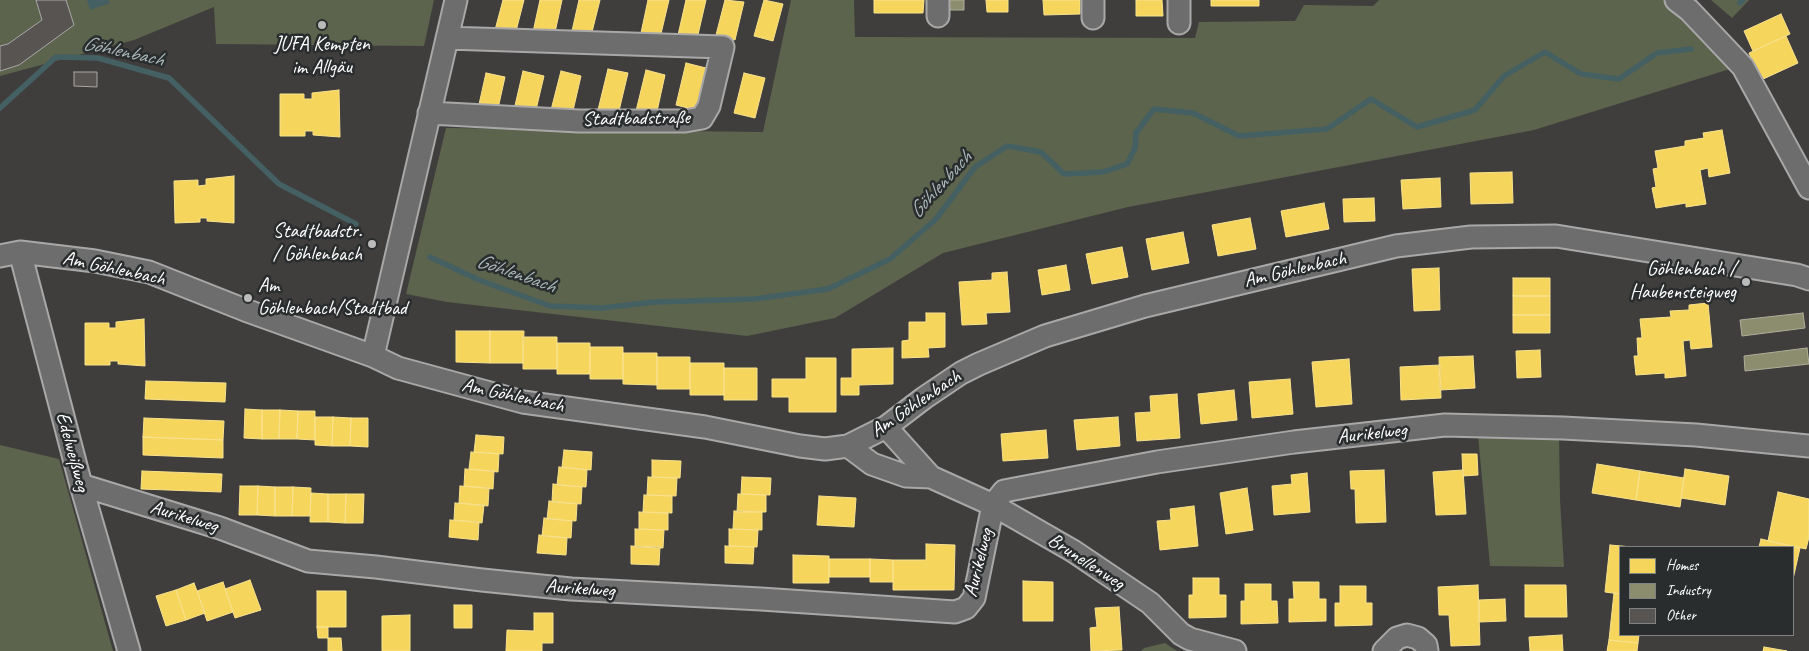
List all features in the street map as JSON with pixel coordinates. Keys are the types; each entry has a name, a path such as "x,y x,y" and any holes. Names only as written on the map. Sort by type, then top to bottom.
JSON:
{"street":[{"path":"372,356 456,0"},
{"path":"1179,0 1179,23"},
{"path":"1676,0 1689,10 1744,67 1809,188"},
{"name":"Stadtbadstraße","path":"429,113 580,121 685,121 702,118 709,106 723,47 447,38"},
{"name":"Am Göhlenbach","path":"10,254 95,261 149,272 245,310 372,356 398,368 523,402 705,427 825,449 848,446 886,427 961,373 1046,336 1145,306 1396,246 1471,237 1556,236 1805,273"},
{"name":"Edelweißweg","path":"10,254 129,651"},
{"name":"Aurikelweg","path":"81,486 220,528 308,562 376,567 482,580 571,588 955,612 966,608 974,598 993,506 1004,491 1157,462 1294,442 1445,425 1563,428 1696,435 1809,446"},
{"name":"Brunellenweg","path":"886,427 931,477"},
{"name":"Brunellenweg","path":"848,446 872,464 906,476 931,477 993,506 1072,551 1150,603 1181,634 1235,651"},
{"path":"1384,651 1397,638 1407,635 1418,638 1426,645 1427,651"}],"green space":[{"path":"0,0 434,0 424,46 216,44 214,7 134,40 0,76"},
{"path":"791,0 854,0 855,37 1195,38 1199,22 1295,21 1304,5 1373,6 1379,0 1670,0 1730,69 1534,130 1128,207 943,253 835,318 747,336 447,302 406,294 446,128 763,132"},
{"path":"1711,0 1749,0 1732,18"},
{"path":"1559,434 1564,567 1490,566 1478,435"},
{"path":"0,445 59,459 113,651 0,651"},
{"path":"1165,643 1177,651 1141,651 1144,648"}],"water":[{"path":"87,0 108,0 110,3 90,10"}],"building: Homes":[{"path":"503,0 524,0 515,35 495,30"},
{"path":"540,0 562,0 554,37 533,32"},
{"path":"579,0 600,0 591,36 572,31"},
{"path":"648,0 669,0 660,38 641,33"},
{"path":"686,0 706,0 697,39 678,35"},
{"path":"725,0 744,2 735,40 716,35"},
{"path":"764,0 783,4 773,41 754,36"},
{"path":"874,0 924,0 923,13 874,13"},
{"path":"986,0 1008,0 1008,12 987,12"},
{"path":"1043,0 1080,0 1080,14 1044,15"},
{"path":"1136,0 1162,0 1163,16 1136,16"},
{"path":"1211,0 1259,0 1259,6 1211,6"},
{"path":"1781,14 1790,34 1753,51 1744,31"},
{"path":"1786,36 1798,63 1761,80 1749,53"},
{"path":"686,63 706,68 696,110 676,105"},
{"path":"608,69 628,73 618,115 598,110"},
{"path":"646,70 665,75 656,116 636,111"},
{"path":"523,71 544,76 535,114 514,110"},
{"path":"561,71 581,76 572,115 551,110"},
{"path":"486,73 505,77 497,113 478,109"},
{"path":"744,73 765,78 755,118 734,113"},
{"path":"339,90 340,137 313,135 313,131 305,131 305,136 280,136 280,94 304,94 304,99 312,99 312,93"},
{"path":"1722,130 1730,173 1709,177 1708,168 1700,170 1706,204 1686,207 1686,203 1656,208 1652,188 1656,187 1653,169 1658,168 1655,151 1685,146 1685,141 1704,138 1703,133"},
{"path":"1512,172 1513,203 1471,204 1470,173"},
{"path":"234,176 234,223 207,221 207,218 200,218 200,222 175,223 174,181 198,180 198,186 206,185 206,179"},
{"path":"1440,178 1441,207 1403,209 1401,180"},
{"path":"1374,198 1375,221 1344,222 1343,199"},
{"path":"1324,203 1329,229 1286,237 1281,211"},
{"path":"1250,218 1256,249 1218,256 1212,225"},
{"path":"1183,232 1189,263 1152,270 1146,239"},
{"path":"1122,247 1128,277 1092,284 1086,254"},
{"path":"1066,265 1070,290 1042,295 1038,270"},
{"path":"1439,268 1440,310 1414,311 1412,269"},
{"path":"1007,272 1010,312 986,313 987,324 962,325 959,282 992,280 992,273"},
{"path":"1513,278 1550,278 1550,296 1513,296"},
{"path":"1513,296 1550,296 1550,315 1513,315"},
{"path":"1708,303 1712,347 1691,349 1690,340 1683,341 1686,376 1665,378 1665,373 1636,375 1634,356 1638,356 1637,338 1642,338 1640,319 1671,317 1670,311 1689,310 1689,305"},
{"path":"926,313 945,313 945,347 928,348 929,357 902,358 902,341 909,340 909,322 926,322"},
{"path":"1513,315 1550,315 1550,333 1513,333"},
{"path":"144,319 145,366 118,364 118,361 110,361 110,365 85,365 85,323 109,323 109,328 116,328 116,322"},
{"path":"456,331 490,331 490,363 456,362"},
{"path":"490,331 524,331 523,363 490,363"},
{"path":"523,337 557,337 557,369 523,369"},
{"path":"557,343 590,343 590,374 557,374"},
{"path":"590,347 623,347 623,379 590,379"},
{"path":"893,348 893,384 859,385 859,395 841,395 841,378 852,378 852,349"},
{"path":"1540,350 1541,377 1517,378 1516,351"},
{"path":"623,353 657,353 657,385 623,384"},
{"path":"1473,356 1475,388 1440,390 1439,357"},
{"path":"657,357 690,357 690,389 657,389"},
{"path":"806,358 836,358 836,412 789,412 789,397 772,397 772,379 806,379"},
{"path":"1349,359 1352,404 1316,407 1312,362"},
{"path":"690,363 724,363 724,395 690,395"},
{"path":"1440,365 1441,398 1401,400 1400,367"},
{"path":"724,368 757,368 757,400 724,400"},
{"path":"1290,379 1293,414 1252,418 1249,382"},
{"path":"146,381 226,383 225,402 145,399"},
{"path":"1234,390 1237,420 1201,424 1198,394"},
{"path":"1177,394 1180,438 1137,441 1135,413 1151,412 1150,396"},
{"path":"245,409 262,410 262,439 244,438"},
{"path":"262,410 280,410 279,439 262,439"},
{"path":"280,410 298,411 297,439 279,439"},
{"path":"298,411 315,411 315,440 297,439"},
{"path":"315,417 333,417 332,446 315,445"},
{"path":"333,417 351,418 350,446 332,446"},
{"path":"1118,417 1120,446 1077,450 1074,420"},
{"path":"144,418 224,421 223,440 143,437"},
{"path":"351,418 368,418 368,447 350,446"},
{"path":"1046,430 1048,458 1003,461 1001,434"},
{"path":"476,435 504,437 503,454 474,452"},
{"path":"143,437 223,440 223,458 143,455"},
{"path":"564,450 592,452 591,470 562,467"},
{"path":"471,452 499,454 498,472 469,469"},
{"path":"1462,454 1477,454 1478,475 1463,476"},
{"path":"652,460 681,461 680,478 652,477"},
{"path":"1597,464 1640,471 1636,500 1592,493"},
{"path":"559,467 587,470 586,487 557,485"},
{"path":"465,469 494,471 493,489 464,486"},
{"path":"1685,469 1729,476 1725,505 1681,498"},
{"path":"1384,470 1386,522 1356,523 1355,489 1351,489 1350,471"},
{"path":"1463,470 1466,514 1436,515 1433,472"},
{"path":"142,471 222,474 221,492 141,489"},
{"path":"1640,471 1684,478 1680,507 1636,500"},
{"path":"1307,473 1310,512 1274,515 1272,486 1292,484 1291,475"},
{"path":"648,477 677,478 676,496 647,495"},
{"path":"742,477 771,478 770,495 741,494"},
{"path":"553,484 582,487 581,504 552,502"},
{"path":"240,486 258,486 257,515 239,515"},
{"path":"258,486 275,487 275,516 257,515"},
{"path":"460,486 489,488 488,506 459,503"},
{"path":"275,487 293,487 292,516 275,516"},
{"path":"293,487 311,488 310,516 292,516"},
{"path":"1247,488 1253,530 1226,534 1220,493"},
{"path":"1778,492 1809,499 1809,537 1806,549 1768,541"},
{"path":"311,493 328,494 328,522 310,522"},
{"path":"328,494 346,494 345,523 328,522"},
{"path":"346,494 364,494 363,523 345,523"},
{"path":"738,494 766,495 766,512 737,512"},
{"path":"644,495 672,496 672,513 643,512"},
{"path":"819,496 856,498 854,527 817,525"},
{"path":"549,501 577,504 576,521 547,519"},
{"path":"455,503 484,505 482,523 454,520"},
{"path":"1194,506 1198,546 1160,550 1157,521 1171,520 1170,509"},
{"path":"734,511 762,512 762,530 733,529"},
{"path":"639,512 668,513 668,530 639,529"},
{"path":"544,518 572,521 571,538 542,536"},
{"path":"450,520 479,522 478,540 449,537"},
{"path":"635,529 664,530 663,548 635,547"},
{"path":"729,529 758,530 757,547 729,546"},
{"path":"539,535 567,538 566,555 537,553"},
{"path":"1761,539 1791,546 1759,546"},
{"path":"926,544 955,545 954,590 893,590 893,560 926,560"},
{"path":"1610,545 1621,546 1619,546 1619,594 1605,592"},
{"path":"631,546 660,547 659,565 631,564"},
{"path":"725,546 754,547 753,564 725,563"},
{"path":"1794,547 1800,548 1794,575"},
{"path":"793,555 829,556 829,583 793,583"},
{"path":"829,559 870,559 870,577 829,577"},
{"path":"870,559 893,560 893,582 870,582"},
{"path":"1193,578 1219,578 1219,595 1226,595 1226,617 1189,618 1189,595 1193,595"},
{"path":"250,580 261,610 235,618 225,589"},
{"path":"1023,581 1053,582 1053,621 1023,621"},
{"path":"223,582 233,612 207,621 197,591"},
{"path":"1293,582 1319,582 1319,599 1326,599 1326,621 1289,622 1289,599 1294,599"},
{"path":"194,583 205,613 186,620 176,590"},
{"path":"1245,584 1271,584 1271,601 1277,601 1278,623 1241,624 1241,601 1245,601"},
{"path":"1478,585 1480,645 1451,646 1449,615 1439,615 1438,587"},
{"path":"1525,585 1566,585 1567,617 1525,617"},
{"path":"1340,586 1366,586 1366,603 1372,603 1372,625 1335,626 1335,603 1340,603"},
{"path":"176,590 186,620 166,626 156,596"},
{"path":"317,591 346,591 346,627 317,627"},
{"path":"1614,593 1619,594 1619,636 1639,636 1638,643 1609,640"},
{"path":"1505,599 1506,621 1479,622 1479,600"},
{"path":"454,605 472,605 472,628 454,628"},
{"path":"1119,607 1122,650 1091,651 1090,628 1097,627 1095,608"},
{"path":"534,613 553,613 553,643 542,643 542,651 506,651 507,630 534,631"},
{"path":"410,615 410,651 382,651 382,616"},
{"path":"317,627 328,627 328,638 318,638"},
{"path":"1562,635 1563,651 1530,651 1529,637"},
{"path":"328,638 341,638 342,651 328,651"},
{"path":"1609,640 1638,643 1637,651 1607,651"},
{"path":"1764,647 1787,651 1763,651"}],"building: Industry":[{"path":"947,0 964,0 964,10 947,10"},
{"path":"1803,313 1805,328 1742,336 1740,320"},
{"path":"1807,348 1809,364 1745,371 1744,356"}],"building: Other":[{"path":"36,0 66,0 74,25 19,65 0,71 0,46 8,44 42,20"},
{"path":"74,72 97,72 97,87 74,86"}],"waterway":[{"name":"Göhlenbach","path":"1740,3 1743,0"},
{"name":"Göhlenbach","path":"430,257 479,280 550,306 602,308 654,302 754,299 828,289 890,259 936,219 975,167 1007,146 1041,152 1064,174 1103,172 1127,164 1135,148 1136,133 1154,109 1193,113 1239,136 1327,129 1371,99 1417,127 1475,110 1504,76 1545,52 1581,74 1619,79 1657,53 1691,49"},
{"name":"Göhlenbach","path":"0,108 56,57 98,58 169,78 279,184 356,224"}],"place":[{"name":"JUFA Kempten im Allgäu","path":"322,25"},
{"name":"Stadtbadstr. / Göhlenbach","path":"372,244"},
{"name":"Göhlenbach / Haubensteigweg","path":"1746,282"},
{"name":"Am Göhlenbach/Stadtbad","path":"248,298"}]}
